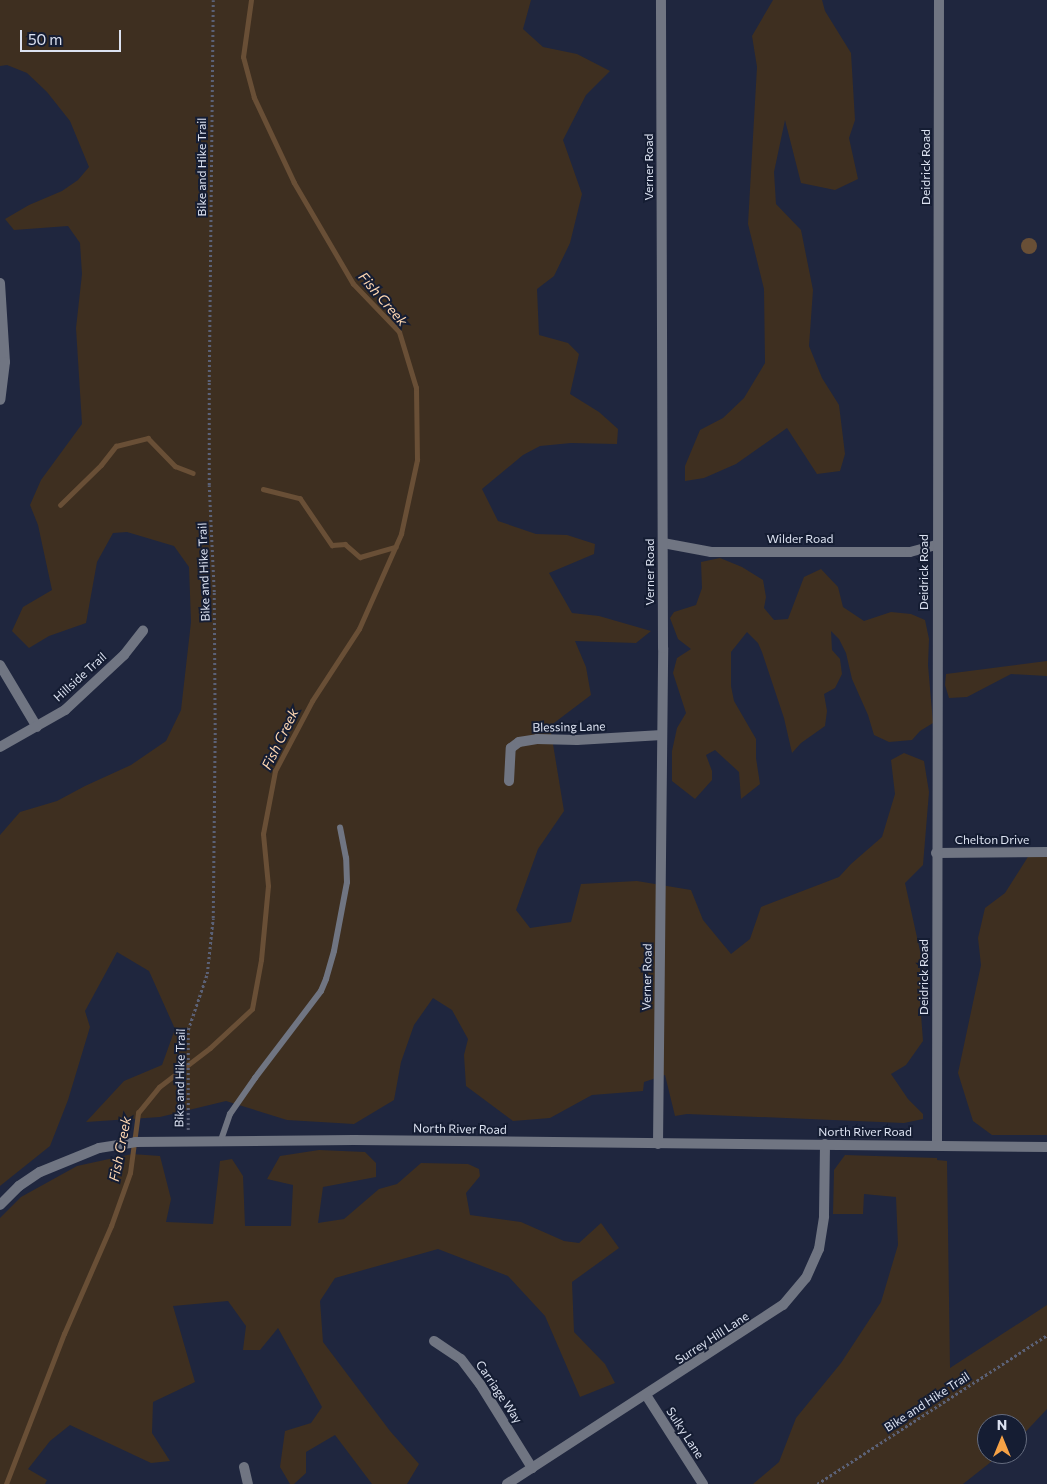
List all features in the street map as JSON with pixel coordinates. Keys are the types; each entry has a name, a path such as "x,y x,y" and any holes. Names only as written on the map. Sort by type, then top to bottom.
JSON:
{"street":[{"name":"Verner Road","path":"658,1144 663,544 661,0"},
{"name":"Deidrick Road","path":"937,1144 936,852 939,0"},
{"path":"0,283 5,362 0,400"},
{"name":"Wilder Road","path":"663,544 712,552 910,552 937,546"},
{"name":"Hillside Trail","path":"0,748 65,710 124,654 143,631"},
{"path":"0,665 37,727"},
{"name":"Blessing Lane","path":"509,781 511,748 519,742 536,739 577,740 662,735"},
{"name":"Chelton Drive","path":"936,852 1047,852"},
{"name":"North River Road","path":"0,1205 19,1186 40,1172 99,1148 135,1142 221,1140 658,1144 937,1144 1047,1147"},
{"name":"Surrey Hill Lane","path":"507,1484 771,1315 799,1288 815,1259 822,1238 825,1144"},
{"name":"Carriage Way","path":"434,1341 461,1360 480,1384 532,1468"},
{"name":"Sulky Lane","path":"646,1395 703,1484"},
{"path":"244,1467 248,1484"}],"lane":[{"path":"221,1140 230,1114 254,1078 321,991 326,980 334,951 347,882 346,858 340,828"}],"path":[{"name":"Bike and Hike Trail","path":"188,1140 187,1041 190,1019 201,993 210,960 213,918 215,720 214,602 209,485 209,382 213,0"},
{"name":"Bike and Hike Trail","path":"817,1484 1047,1335"}],"shaded area":[{"path":"0,0 531,0 523,29 543,47 577,54 610,71 586,95 563,140 582,194 570,243 554,276 537,289 539,335 568,343 579,354 570,394 599,412 618,429 617,444 571,443 540,446 523,455 482,489 498,521 536,534 567,535 595,544 594,554 549,573 572,613 599,616 651,631 636,643 575,641 586,667 591,695 550,726 564,811 538,849 516,910 530,928 571,922 581,884 637,881 691,890 703,920 731,954 750,939 761,907 839,877 882,837 895,794 891,760 904,753 924,761 929,792 923,865 905,883 924,969 920,1001 923,1041 906,1065 891,1074 908,1099 923,1114 923,1119 904,1123 687,1114 675,1116 665,1075 644,1082 643,1091 592,1095 550,1118 513,1121 466,1086 464,1055 468,1039 452,1010 433,998 414,1025 401,1062 394,1100 354,1124 287,1120 226,1101 160,1117 86,1122 124,1081 162,1065 175,1029 149,971 117,952 85,1011 90,1027 68,1100 50,1146 0,1186 0,835 20,812 57,801 131,765 166,741 181,710 191,622 189,567 174,546 127,532 113,533 97,562 86,623 49,636 29,648 12,631 23,607 52,590 38,525 30,505 41,480 82,424 76,328 82,274 80,243 68,226 14,230 5,219 29,205 62,191 78,180 89,167 70,121 47,92 27,73 7,65 0,66"},
{"path":"773,0 822,0 825,11 851,53 855,120 849,138 858,179 835,190 801,183 785,120 774,172 776,204 801,230 813,290 809,346 822,378 839,405 845,454 840,471 817,474 787,428 736,464 704,478 685,481 685,466 700,430 723,418 744,398 765,363 764,289 748,224 757,67 752,36"},
{"path":"1029,238 1037,246 1029,254 1021,246"},
{"path":"720,558 742,567 763,580 766,597 764,608 774,620 788,619 804,577 821,569 838,587 843,607 864,621 891,612 911,614 925,620 929,639 928,665 933,723 920,731 912,740 889,742 874,735 868,715 852,679 846,653 839,639 831,631 832,650 840,659 842,674 835,688 824,694 827,711 825,726 801,743 792,753 784,718 762,652 758,643 747,632 731,652 731,686 734,701 756,739 756,758 760,784 741,799 739,772 715,750 706,755 712,771 712,780 695,799 672,781 672,751 677,728 686,713 673,673 677,658 691,649 678,639 670,618 674,612 696,605 702,588 701,562"},
{"path":"1047,661 1047,676 1011,674 967,697 949,698 945,685 946,674"},
{"path":"1031,852 1047,852 1047,1135 992,1135 973,1121 958,1073 981,965 978,938 985,908 1005,893"},
{"path":"319,1150 365,1152 376,1163 376,1177 323,1187 318,1223 344,1219 379,1189 397,1184 421,1163 468,1164 479,1169 480,1176 466,1193 470,1215 521,1222 564,1241 579,1243 601,1223 619,1248 572,1282 574,1332 605,1364 615,1383 580,1397 545,1316 508,1276 438,1249 335,1278 320,1301 323,1342 390,1431 419,1464 407,1484 372,1484 335,1435 306,1452 306,1473 294,1484 290,1484 280,1467 285,1431 311,1423 322,1407 278,1328 260,1350 243,1350 246,1326 228,1301 173,1306 195,1382 153,1402 152,1433 170,1461 151,1463 70,1425 50,1441 28,1469 47,1480 45,1484 0,1484 0,1218 21,1197 77,1166 132,1154 160,1156 171,1199 166,1222 213,1224 220,1161 232,1159 243,1176 245,1226 291,1226 293,1185 267,1179 280,1156"},
{"path":"845,1155 937,1158 937,1160 947,1161 950,1368 1047,1305 1047,1409 1027,1430 1027,1414 977,1414 977,1464 988,1464 963,1484 753,1484 779,1462 796,1418 841,1363 881,1302 898,1245 896,1197 864,1194 863,1214 833,1214 834,1170"}],"waterway":[{"name":"Fish Creek","path":"6,1484 64,1334 111,1226 130,1173 138,1113 159,1087 210,1048 252,1009 261,960 268,886 263,834 275,771 312,701 359,629 401,534 417,460 416,388 399,332 353,284 294,183 254,98 243,57 251,0"},
{"path":"60,505 101,465 116,446 148,438 175,466 193,473"},
{"path":"263,489 300,498 332,545 345,544 360,557 396,547"}]}
